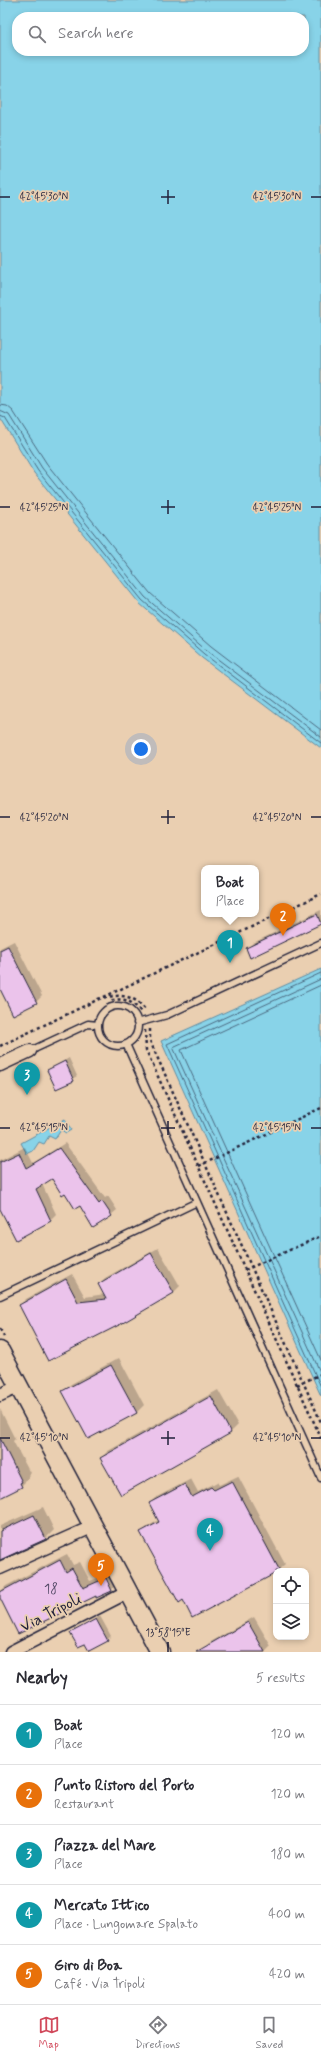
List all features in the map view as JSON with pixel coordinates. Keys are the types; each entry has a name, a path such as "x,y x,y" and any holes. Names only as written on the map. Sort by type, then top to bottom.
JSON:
{"street":[{"path":"0,1065 30,1051"},
{"path":"0,1352 160,1652"},
{"path":"0,1395 18,1387"},
{"path":"0,1568 94,1526"},
{"name":"Via Tripoli","path":"10,1652 128,1592"}],"lane":[{"path":"137,1023 167,1015 321,943"},
{"path":"122,1007 133,1013 137,1023 135,1036 126,1044 113,1045 108,1043 100,1034 98,1025 101,1016 105,1011 110,1008 122,1007"},
{"path":"30,1051 88,1024 98,1025"},
{"path":"126,1044 196,1203 321,1478"},
{"path":"0,1296 196,1203"}],"path":[{"path":"0,1046 321,894"},
{"path":"98,999 121,996 132,998 143,1006 147,1013 146,1050 321,1438"},
{"path":"105,1011 113,1000 122,999 133,1003 141,1012 146,1021 150,1041 321,1422"},
{"path":"199,1166 321,1108"},
{"path":"245,1270 321,1236"},
{"path":"297,1385 321,1374"}],"water":[{"path":"0,0 321,0 321,748 202,658 139,603 34,473 0,418"},
{"path":"321,969 321,1396 161,1041"},
{"path":"65,1119 71,1130 66,1133 61,1130 55,1139 49,1136 44,1144 39,1142 33,1151 27,1154 21,1143"}],"building":[{"path":"317,914 321,924 250,958 246,948"},
{"path":"8,946 37,1003 13,1015 0,989 0,950"},
{"path":"65,1061 74,1081 56,1089 47,1070"},
{"path":"59,1148 99,1204 102,1201 112,1216 93,1228 80,1206 75,1209 65,1193 62,1195 52,1179 36,1189 51,1221 16,1240 0,1209 0,1162 19,1153 26,1168"},
{"path":"151,1253 174,1293 121,1324 48,1361 19,1305 66,1279 78,1302 106,1299 98,1284"},
{"path":"111,1365 137,1413 88,1439 62,1391"},
{"path":"211,1396 231,1433 121,1495 100,1458"},
{"path":"0,1438 22,1482 20,1483 22,1487 0,1498"},
{"path":"232,1481 278,1568 273,1568 273,1575 192,1618 183,1600 179,1603 140,1532 159,1522 149,1503 185,1484 192,1497 211,1487 214,1490"},
{"path":"34,1515 46,1539 0,1560 0,1531"},
{"path":"60,1560 66,1572 72,1568 83,1588 106,1578 112,1591 96,1598 96,1596 18,1634 0,1598 0,1592"},
{"path":"96,1619 108,1641 89,1651 85,1644 78,1647 70,1633"},
{"path":"248,1622 265,1652 196,1652"}],"place":[{"name":"Punto Ristoro del Porto","path":"283,936"},
{"name":"Boat","path":"230,963"},
{"name":"Piazza del Mare","path":"27,1095"},
{"name":"Mercato Ittico","path":"210,1551"},
{"name":"Giro di Boa","path":"101,1586"}]}
